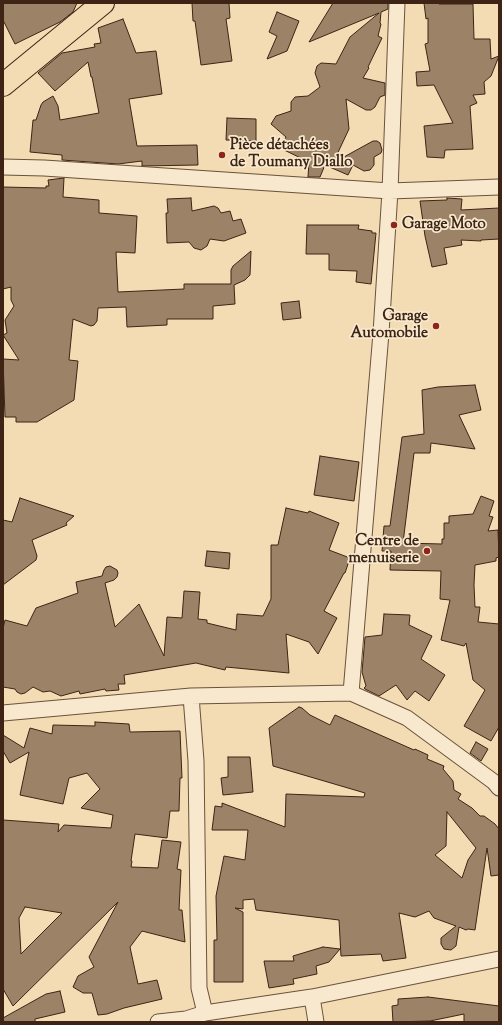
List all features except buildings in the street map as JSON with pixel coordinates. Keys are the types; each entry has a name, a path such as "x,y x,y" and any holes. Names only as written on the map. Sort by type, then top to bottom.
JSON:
{"highway":[{"path":"3,85 103,3"}],"street":[{"path":"351,693 382,333 390,191 397,3"},
{"path":"3,167 44,168 390,191 499,188"},
{"path":"3,713 191,696 351,693 407,718 497,781"},
{"path":"191,696 196,761 199,988 205,1013"},
{"path":"158,1022 186,1020 205,1013 312,997 499,959"},
{"path":"312,997 316,1022"}],"place":[{"name":"Pièce détachées de Toumany Diallo","path":"222,155"},
{"name":"Garage Moto","path":"394,225"},
{"name":"Garage Automobile","path":"436,326"},
{"name":"Centre de menuiserie","path":"427,551"}]}
